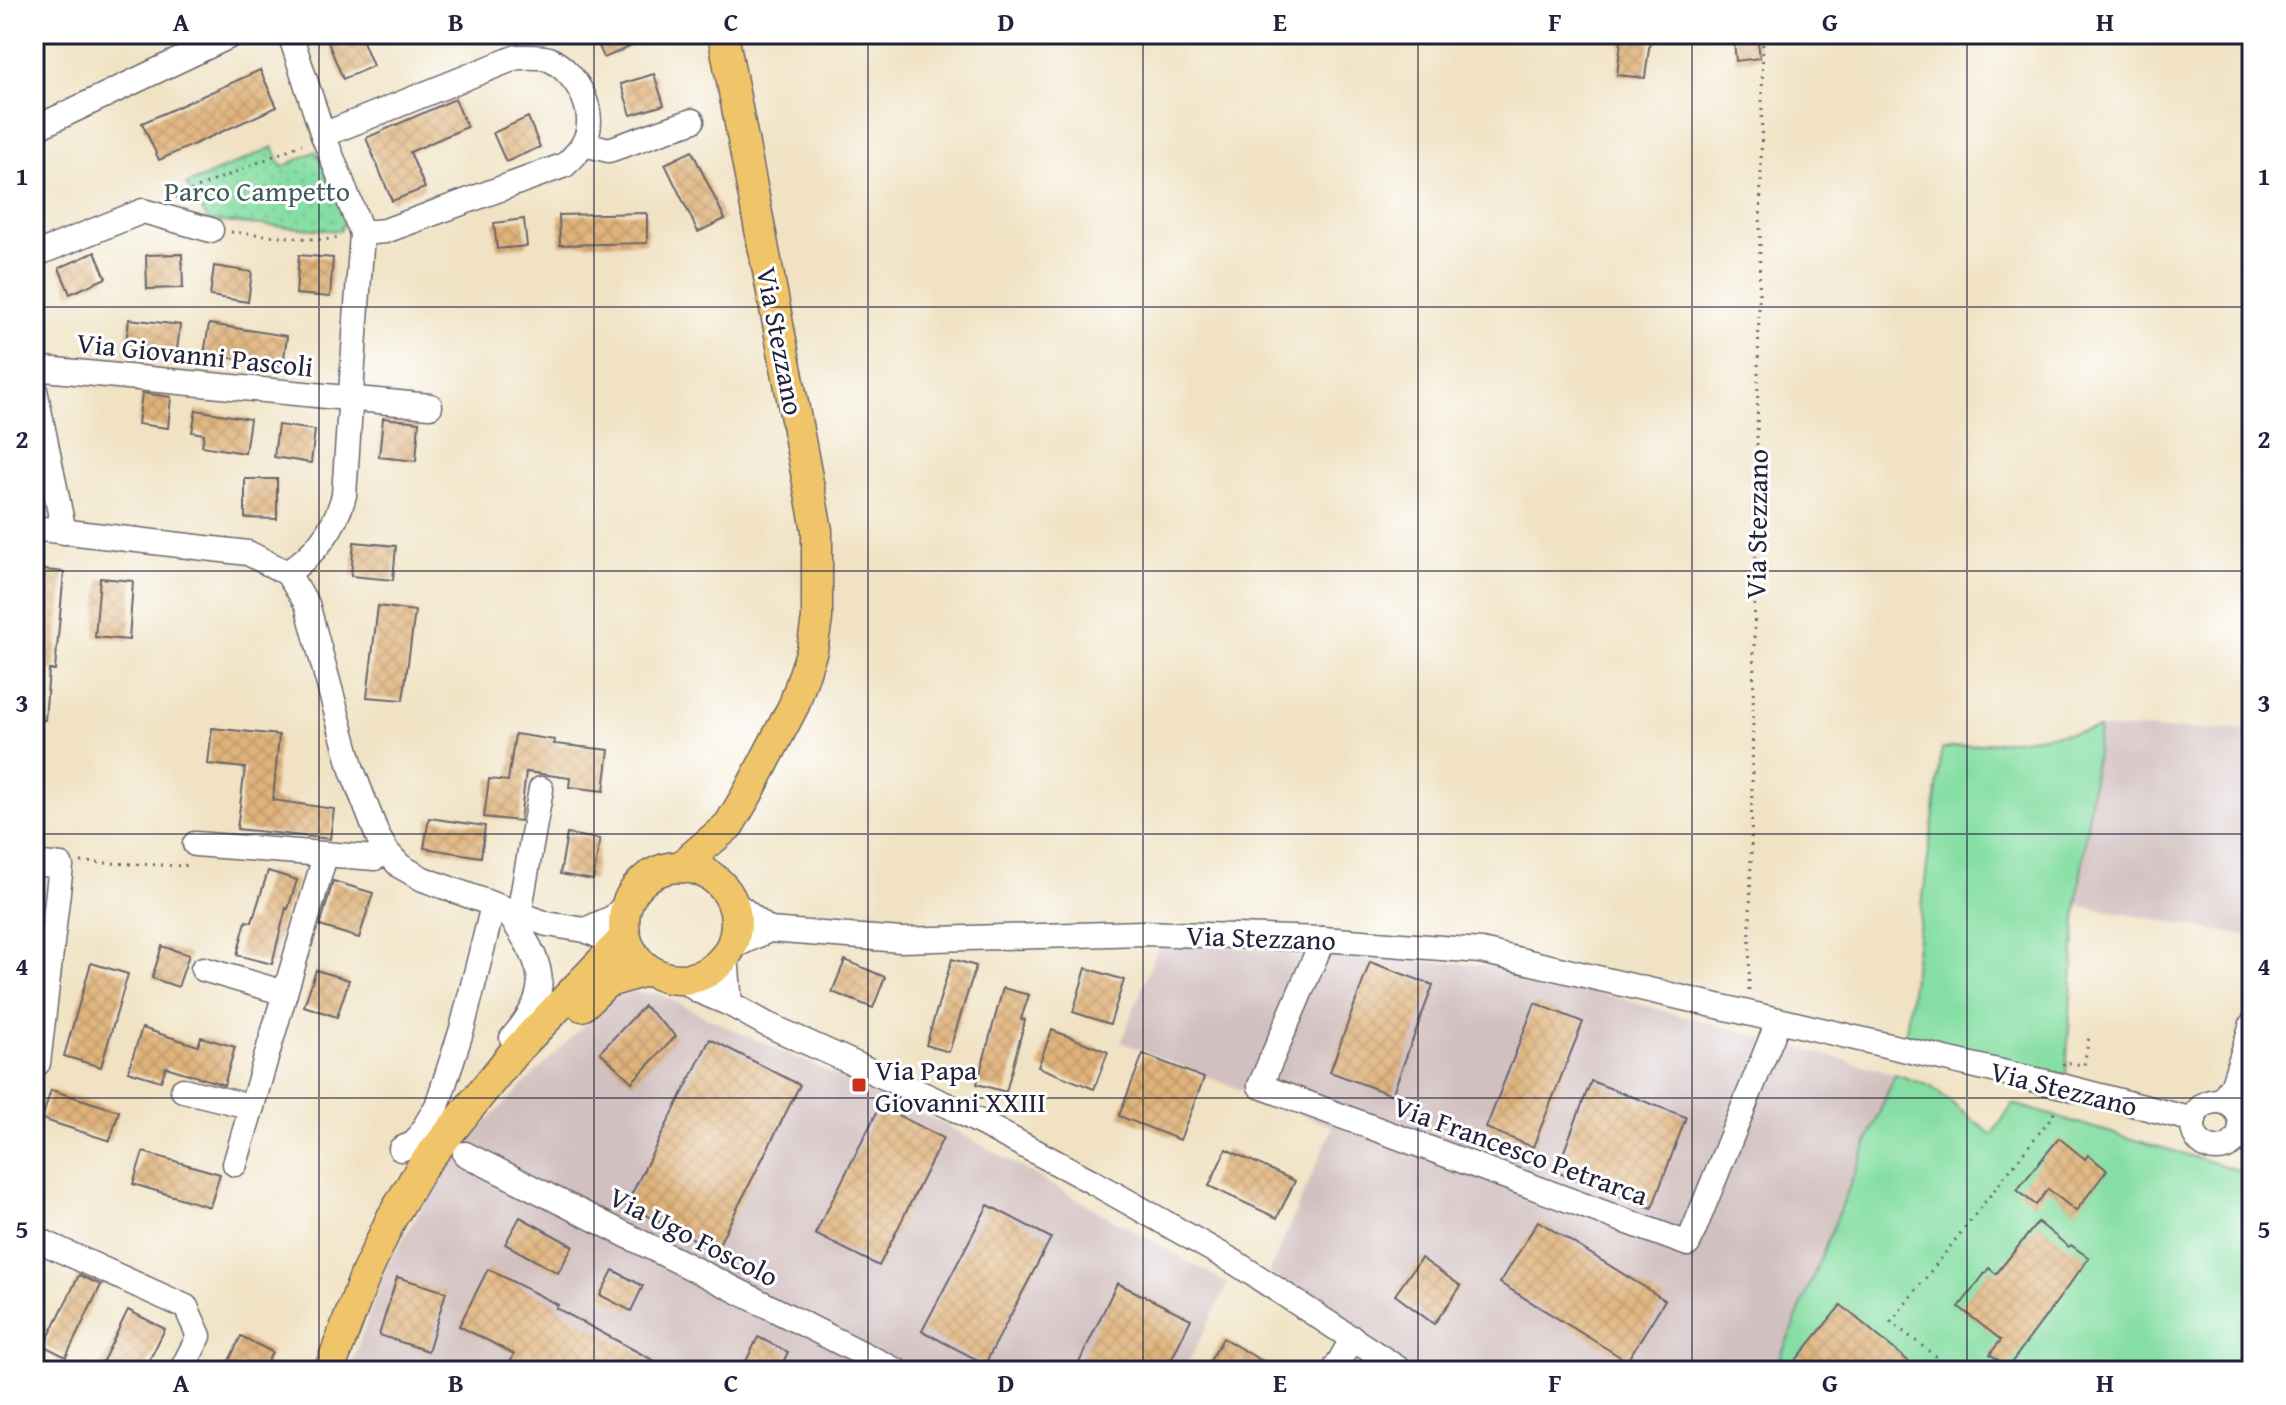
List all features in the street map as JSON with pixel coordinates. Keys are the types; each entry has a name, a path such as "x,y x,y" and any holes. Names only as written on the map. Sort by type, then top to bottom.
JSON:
{"main road":[{"name":"Via Stezzano","path":"723,34 817,530 817,619 812,650 794,705 729,825"},
{"path":"680,867 729,825"},
{"path":"729,825 729,896 736,924 729,951 715,968 699,977 682,980 659,976 633,956 624,934 627,902 649,876 680,867 707,873 729,896"},
{"path":"461,1130 512,1055 624,934"},
{"path":"329,1371 365,1276 391,1219 423,1165 606,983 648,970"}],"street":[{"path":"34,115 34,129 234,34"},
{"path":"287,573 311,554 338,518 344,495 362,233 323,135 290,34"},
{"path":"323,135 517,57 547,58 570,75 586,99 584,144 565,165 385,231 362,233"},
{"path":"584,144 609,150 692,121"},
{"path":"34,255 143,211 211,230"},
{"name":"Via Giovanni Pascoli","path":"34,368 430,406"},
{"path":"34,385 64,532"},
{"path":"34,528 248,553 287,573 307,604 352,770 378,837 400,866 423,879 547,924 585,930 606,939 624,934"},
{"path":"401,1149 415,1143 437,1106 506,910 541,789"},
{"path":"195,844 325,856 375,858 387,852"},
{"path":"235,1164 325,856"},
{"path":"34,863 61,866 38,1063 34,1063"},
{"path":"729,896 769,930"},
{"path":"585,930 614,917 627,902"},
{"path":"461,1130 489,1066 529,1019 539,994 540,975 535,955 506,910"},
{"name":"Via Stezzano","path":"729,951 769,930 901,940 1143,933 1323,939 1481,951 2062,1086 2194,1120"},
{"name":"Via Francesco Petrarca","path":"1323,939 1260,1086 1688,1244 1778,1022"},
{"path":"729,951 730,1004"},
{"path":"203,969 285,993"},
{"path":"682,980 766,1024 949,1106 1080,1175 1236,1263 1402,1371"},
{"path":"2221,1101 2233,1084 2252,1024"},
{"path":"183,1090 252,1107"},
{"path":"2221,1101 2235,1108 2246,1130 2225,1147 2209,1147 2196,1137 2194,1120 2207,1103 2221,1101"},
{"name":"Via Ugo Foscolo","path":"461,1130 897,1371"},
{"path":"34,1238 186,1307 199,1336 181,1371"},
{"path":"1334,1371 1353,1338"}],"path":[{"name":"Via Stezzano","path":"1746,1014 1750,989 1763,34"},
{"path":"143,211 323,135"},
{"path":"211,230 324,240 362,233"},
{"path":"61,866 86,861 185,866 195,844"},
{"path":"1955,1371 1891,1322 2053,1115"}],"shaded area":[{"path":"2099,729 2252,730 2252,937 2077,905"},
{"path":"1160,942 1503,967 1895,1074 1775,1371 1414,1371 1269,1273 1333,1127 1121,1042"},
{"path":"632,992 659,994 944,1124 1228,1284 1184,1371 349,1371 387,1265 456,1152 610,999"}],"green space":[{"name":"Parco Campetto","path":"273,147 282,167 316,151 346,217 340,231 209,221 186,185"},
{"path":"2099,729 2077,905 2066,1075 1905,1039 1942,749"},
{"path":"1895,1074 1930,1086 1992,1135 2013,1104 2252,1174 2252,1371 1775,1371"}],"building":[{"path":"342,34 360,34 373,66 343,79 327,40"},
{"path":"594,34 659,34 604,58"},
{"path":"1622,34 1651,34 1645,78 1617,75"},
{"path":"1733,34 1757,34 1760,58 1736,61"},
{"path":"260,70 277,107 159,160 142,123"},
{"path":"654,74 664,105 631,115 621,84"},
{"path":"455,99 467,127 410,152 425,188 392,201 366,138"},
{"path":"528,117 540,147 506,162 493,133"},
{"path":"692,151 725,219 698,232 665,164"},
{"path":"647,213 647,243 560,245 559,215"},
{"path":"524,219 527,246 497,249 494,223"},
{"path":"95,252 106,278 70,294 59,268"},
{"path":"182,254 183,288 147,289 146,255"},
{"path":"299,255 333,258 330,297 296,294"},
{"path":"214,266 252,272 248,302 210,296"},
{"path":"129,319 180,325 176,359 125,353"},
{"path":"209,324 287,336 283,366 204,354"},
{"path":"142,393 171,397 168,428 138,424"},
{"path":"196,410 250,419 245,453 202,446 204,434 192,432"},
{"path":"383,418 419,422 416,461 379,457"},
{"path":"278,425 315,430 311,463 274,457"},
{"path":"245,479 277,479 277,519 245,518"},
{"path":"354,542 396,546 393,580 351,576"},
{"path":"34,569 64,572 55,670 49,670 45,720 34,720"},
{"path":"100,578 133,581 129,640 95,637"},
{"path":"378,606 415,611 403,700 367,697"},
{"path":"212,728 279,735 273,800 334,809 330,839 237,829 245,768 208,764"},
{"path":"515,734 555,740 554,744 609,750 604,791 569,787 570,778 526,772 520,821 484,817 489,779 508,781"},
{"path":"429,818 485,826 481,857 424,848"},
{"path":"567,834 600,839 593,880 560,874"},
{"path":"268,871 297,880 286,908 272,964 237,955 246,921 252,922"},
{"path":"333,881 373,893 359,938 320,926"},
{"path":"162,946 189,955 178,987 152,978"},
{"path":"952,959 976,966 949,1052 926,1045"},
{"path":"845,960 885,977 873,1008 832,992"},
{"path":"1370,962 1433,985 1392,1095 1330,1072"},
{"path":"91,963 128,974 101,1067 64,1056"},
{"path":"1086,968 1124,980 1110,1024 1073,1012"},
{"path":"316,970 349,980 337,1017 304,1006"},
{"path":"1003,988 1029,995 1006,1092 977,1084"},
{"path":"1535,1003 1583,1022 1533,1147 1486,1128"},
{"path":"644,1006 676,1036 632,1082 600,1052"},
{"path":"142,1028 198,1046 201,1037 235,1047 224,1085 166,1067 161,1081 128,1071"},
{"path":"1052,1030 1108,1052 1094,1089 1038,1067"},
{"path":"710,1039 800,1085 716,1250 626,1205"},
{"path":"1143,1054 1204,1078 1180,1140 1119,1116"},
{"path":"1591,1081 1686,1117 1652,1208 1556,1172"},
{"path":"51,1090 119,1111 110,1141 42,1119"},
{"path":"880,1106 943,1138 879,1266 815,1234"},
{"path":"2059,1138 2085,1159 2088,1155 2107,1170 2076,1211 2048,1189 2036,1205 2017,1190"},
{"path":"1226,1149 1295,1181 1277,1218 1209,1186"},
{"path":"143,1152 220,1174 210,1207 133,1184"},
{"path":"988,1205 1051,1238 985,1364 922,1331"},
{"path":"520,1217 573,1246 558,1273 505,1244"},
{"path":"1538,1221 1665,1300 1627,1361 1500,1283"},
{"path":"2038,1222 2069,1247 2071,1245 2089,1258 2008,1367 1990,1354 2001,1340 1959,1307 1989,1268 1996,1274"},
{"path":"1421,1258 1461,1286 1434,1324 1395,1295"},
{"path":"488,1269 673,1371 506,1371 514,1354 459,1326"},
{"path":"613,1270 643,1286 631,1311 600,1295"},
{"path":"79,1275 101,1285 66,1357 44,1346"},
{"path":"397,1277 446,1292 428,1351 379,1335"},
{"path":"1117,1283 1191,1319 1166,1371 1075,1371"},
{"path":"1841,1305 1920,1371 1787,1371"},
{"path":"128,1310 165,1329 144,1371 98,1371"},
{"path":"241,1336 272,1352 263,1371 224,1371"},
{"path":"758,1337 788,1352 779,1371 741,1371"},
{"path":"1223,1338 1279,1371 1204,1371"}],"place":[{"name":"Via Papa Giovanni XXIII","path":"859,1085"}]}
